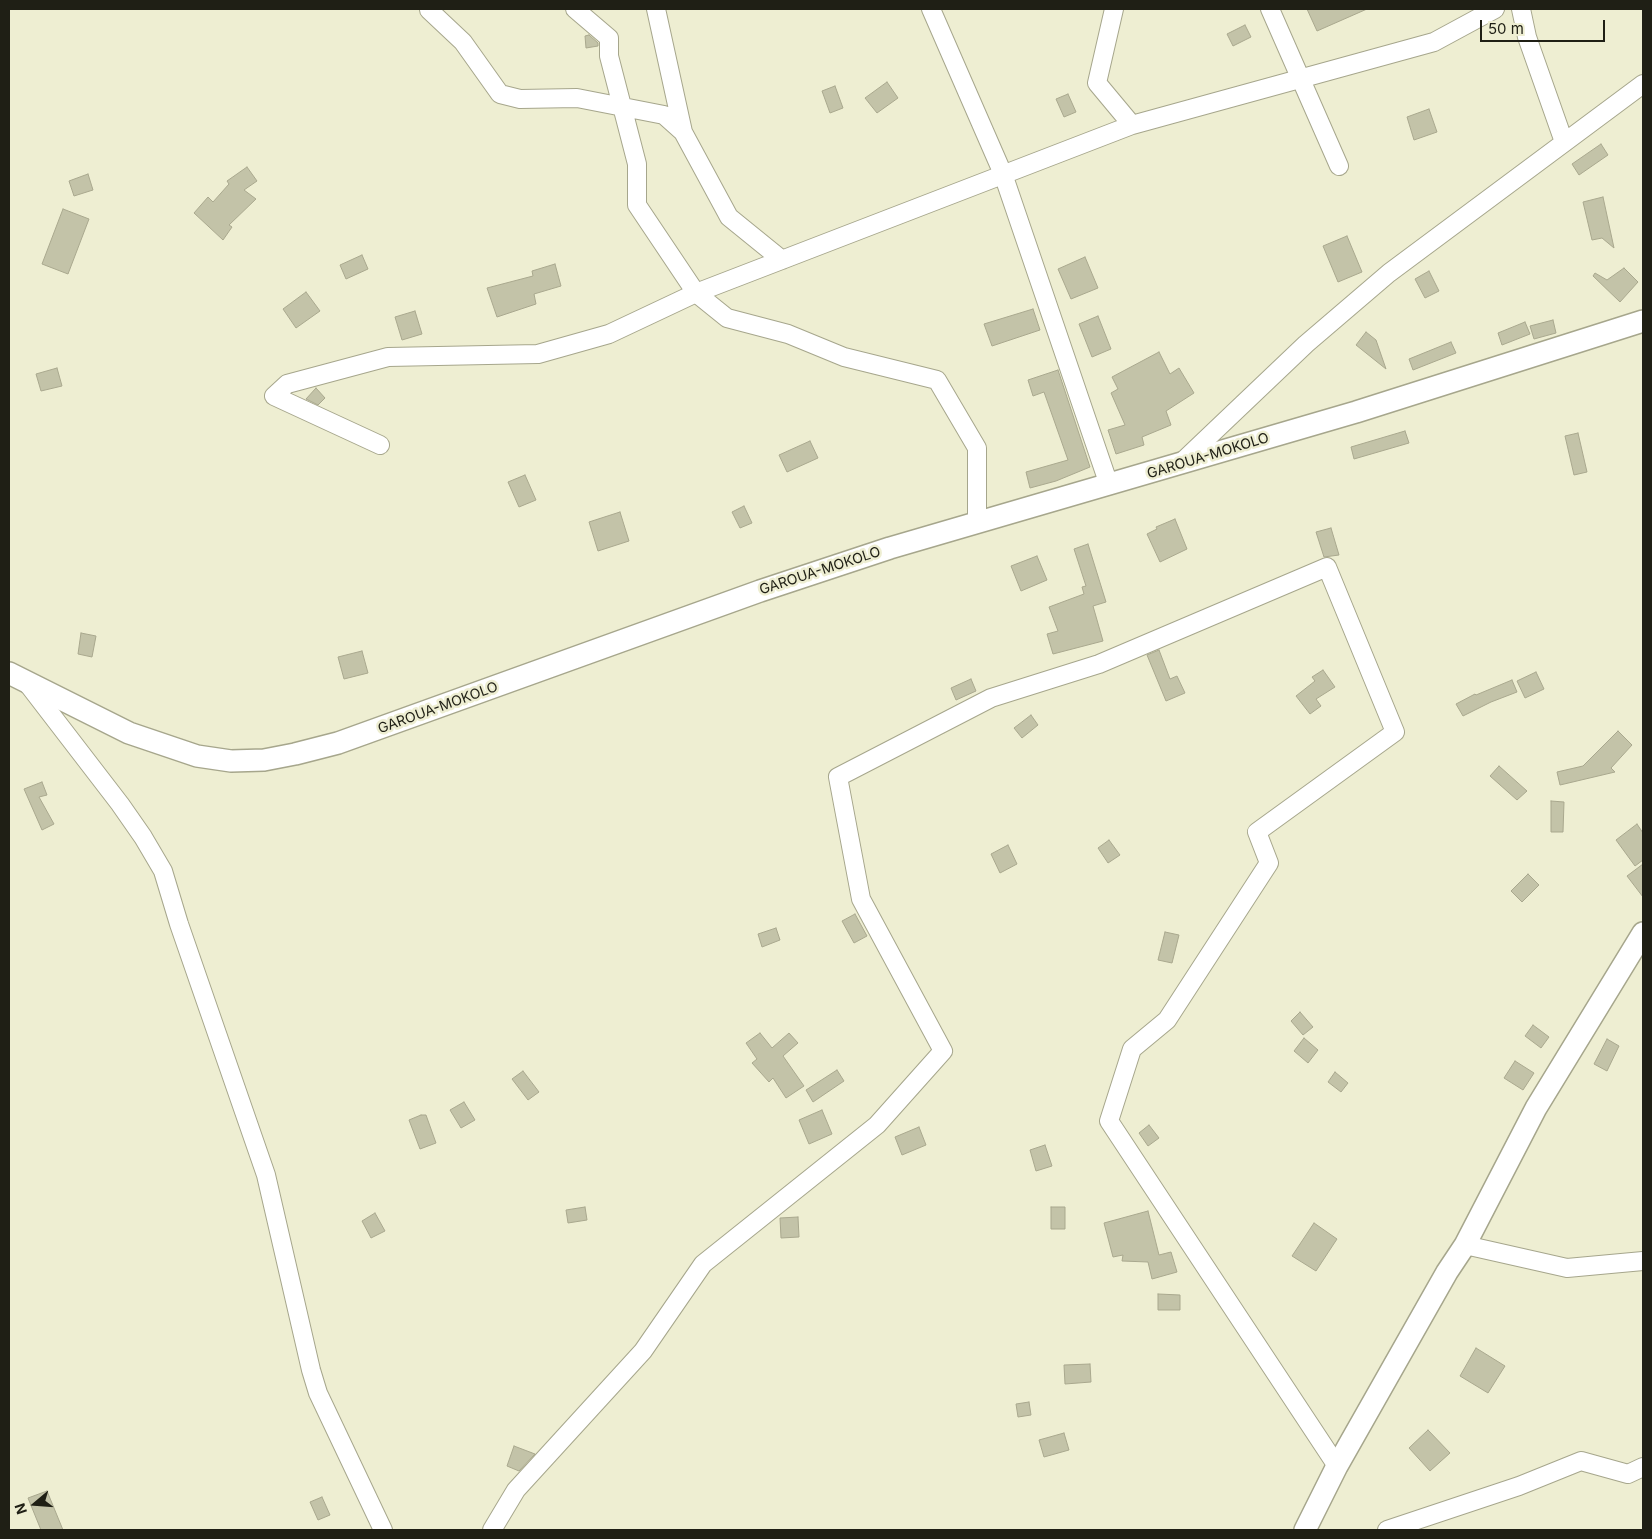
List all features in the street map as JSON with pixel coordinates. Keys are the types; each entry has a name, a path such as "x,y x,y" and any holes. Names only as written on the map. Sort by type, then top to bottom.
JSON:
{"main road":[{"name":"GAROUA-MOKOLO","path":"17,677 129,733 173,748 197,756 231,761 264,760 338,743 652,632 760,591 890,548 1365,409 1643,321"},
{"path":"1305,1530 1337,1466 1447,1272 1465,1245 1536,1108 1643,932"}],"street":[{"path":"575,9 609,38 609,56 637,164 637,205 696,293 727,318 788,334 844,357 937,380 977,448 977,523"},
{"path":"656,9 683,132 729,217 782,260"},
{"path":"931,9 1003,174 1108,485"},
{"path":"1114,9 1097,83 1132,125"},
{"path":"1270,9 1339,166"},
{"path":"380,445 274,396 287,384 388,357 538,354 610,334 696,293 1132,125 1434,42 1494,9"},
{"path":"1521,9 1527,37 1564,142"},
{"path":"430,10 463,42 500,94 520,99 577,98 664,116 683,132"},
{"path":"1181,464 1306,344 1389,273 1643,84"},
{"path":"492,1530 516,1490 643,1351 703,1264 877,1125 943,1052 860,899 838,777 991,698 1099,664 1328,567 1395,732 1257,832 1270,863 1167,1020 1132,1050 1109,1121 1337,1466"},
{"path":"17,677 120,804 143,836 163,872 179,924 266,1175 316,1385 383,1530"},
{"path":"1465,1245 1567,1268 1643,1261"},
{"path":"1387,1530 1519,1486 1581,1461 1628,1474 1643,1467"}],"building":[{"path":"1307,9 1367,9 1317,31"},
{"path":"1245,25 1251,37 1233,46 1227,34"},
{"path":"589,35 598,43 598,46 586,48 585,36"},
{"path":"887,82 898,98 877,113 865,98"},
{"path":"835,86 843,108 830,113 822,91"},
{"path":"1068,94 1076,112 1064,117 1056,99"},
{"path":"1429,109 1437,132 1414,140 1407,117"},
{"path":"1601,144 1608,155 1579,175 1572,164"},
{"path":"247,167 257,181 244,190 256,199 229,225 232,227 223,240 194,213 208,197 213,202 229,184 227,181"},
{"path":"88,174 93,190 74,196 69,181"},
{"path":"1603,197 1614,248 1602,238 1592,240 1583,202"},
{"path":"63,209 89,219 68,274 42,264"},
{"path":"1347,236 1362,272 1338,282 1323,246"},
{"path":"362,255 368,269 346,279 340,265"},
{"path":"1085,257 1098,288 1071,299 1058,269"},
{"path":"555,264 561,286 534,294 536,304 497,317 487,288 533,276 532,271"},
{"path":"1624,268 1638,282 1620,302 1593,276 1595,273 1607,280"},
{"path":"1429,271 1439,291 1425,298 1415,279"},
{"path":"306,292 320,311 296,328 283,309"},
{"path":"1033,309 1040,330 992,346 984,324"},
{"path":"415,311 422,334 402,340 395,317"},
{"path":"1098,316 1111,349 1092,357 1079,324"},
{"path":"1553,320 1556,333 1534,339 1530,326"},
{"path":"1525,322 1530,334 1502,345 1498,333"},
{"path":"1366,332 1376,340 1386,369 1356,345"},
{"path":"1451,342 1456,353 1413,370 1409,359"},
{"path":"1159,352 1170,374 1179,368 1194,393 1166,411 1171,425 1142,437 1144,445 1116,454 1108,430 1125,425 1111,393 1118,389 1112,377"},
{"path":"57,368 62,386 41,391 36,374"},
{"path":"1058,370 1090,467 1056,481 1030,488 1026,472 1068,460 1044,392 1033,396 1028,380"},
{"path":"316,388 325,398 318,405 306,399"},
{"path":"1405,431 1409,443 1354,459 1351,447"},
{"path":"1578,433 1587,472 1574,475 1565,436"},
{"path":"810,441 818,458 787,472 779,455"},
{"path":"525,475 536,500 519,507 508,482"},
{"path":"744,506 752,523 740,528 732,512"},
{"path":"620,512 629,541 598,551 589,522"},
{"path":"1175,519 1187,549 1160,562 1147,534 1157,529 1156,527"},
{"path":"1331,528 1339,555 1324,557 1316,532"},
{"path":"1088,544 1106,602 1093,606 1103,641 1053,654 1047,634 1058,631 1049,607 1084,594 1082,587 1086,586 1074,549"},
{"path":"1037,556 1047,580 1021,591 1011,566"},
{"path":"81,633 96,636 92,657 78,654"},
{"path":"1159,650 1170,679 1177,676 1185,693 1166,701 1147,655"},
{"path":"362,651 368,673 344,679 338,657"},
{"path":"1323,670 1335,687 1316,699 1321,706 1310,714 1296,696 1315,681 1312,677"},
{"path":"1536,672 1544,689 1525,698 1517,681"},
{"path":"971,679 976,691 956,700 951,688"},
{"path":"1512,680 1517,692 1463,716 1456,704 1475,694"},
{"path":"1031,715 1038,725 1022,738 1014,728"},
{"path":"1618,731 1632,745 1611,768 1615,772 1560,785 1557,772 1583,766"},
{"path":"1499,766 1527,791 1517,800 1490,776"},
{"path":"42,782 47,795 39,797 54,824 42,830 24,789"},
{"path":"1551,801 1564,802 1563,832 1551,832"},
{"path":"1637,824 1643,833 1643,860 1635,866 1616,840"},
{"path":"1109,840 1120,855 1108,863 1098,848"},
{"path":"1008,845 1017,864 1000,873 991,854"},
{"path":"1643,864 1643,897 1627,876"},
{"path":"1528,874 1539,885 1522,902 1511,891"},
{"path":"855,914 867,936 854,943 842,921"},
{"path":"776,928 780,940 762,947 758,934"},
{"path":"1165,932 1179,935 1172,963 1158,960"},
{"path":"1300,1012 1313,1027 1303,1035 1291,1021"},
{"path":"1533,1025 1549,1037 1541,1048 1525,1036"},
{"path":"760,1033 772,1048 789,1033 798,1043 783,1056 804,1086 786,1098 773,1078 769,1082 752,1063 757,1059 746,1043"},
{"path":"1304,1038 1318,1050 1308,1063 1294,1051"},
{"path":"1607,1039 1619,1046 1607,1071 1594,1064"},
{"path":"1515,1061 1534,1073 1523,1090 1504,1078"},
{"path":"837,1070 844,1081 813,1102 806,1090"},
{"path":"523,1071 539,1092 528,1100 512,1079"},
{"path":"1335,1072 1348,1083 1341,1092 1328,1082"},
{"path":"464,1102 475,1120 461,1128 450,1110"},
{"path":"822,1110 832,1134 809,1144 799,1120"},
{"path":"426,1115 436,1143 420,1149 409,1120"},
{"path":"1149,1125 1159,1138 1148,1146 1139,1133"},
{"path":"919,1127 926,1145 902,1155 895,1137"},
{"path":"1045,1145 1052,1166 1036,1171 1030,1150"},
{"path":"585,1207 587,1220 568,1223 566,1210"},
{"path":"1051,1207 1065,1207 1065,1229 1051,1229"},
{"path":"1148,1211 1159,1255 1171,1252 1177,1272 1152,1279 1148,1262 1122,1261 1123,1255 1113,1257 1104,1223"},
{"path":"375,1213 385,1231 371,1238 362,1221"},
{"path":"798,1217 799,1237 781,1238 780,1218"},
{"path":"1314,1223 1337,1239 1316,1271 1292,1256"},
{"path":"1158,1294 1180,1295 1180,1310 1158,1310"},
{"path":"1476,1348 1505,1366 1488,1393 1460,1376"},
{"path":"1090,1364 1091,1382 1065,1384 1064,1365"},
{"path":"1029,1402 1031,1415 1018,1417 1016,1404"},
{"path":"1428,1430 1450,1453 1430,1471 1409,1448"},
{"path":"1064,1433 1069,1450 1044,1457 1039,1440"},
{"path":"514,1446 535,1454 519,1471 507,1466"},
{"path":"47,1491 63,1530 41,1530 28,1498"},
{"path":"322,1497 330,1515 318,1520 310,1502"}]}
